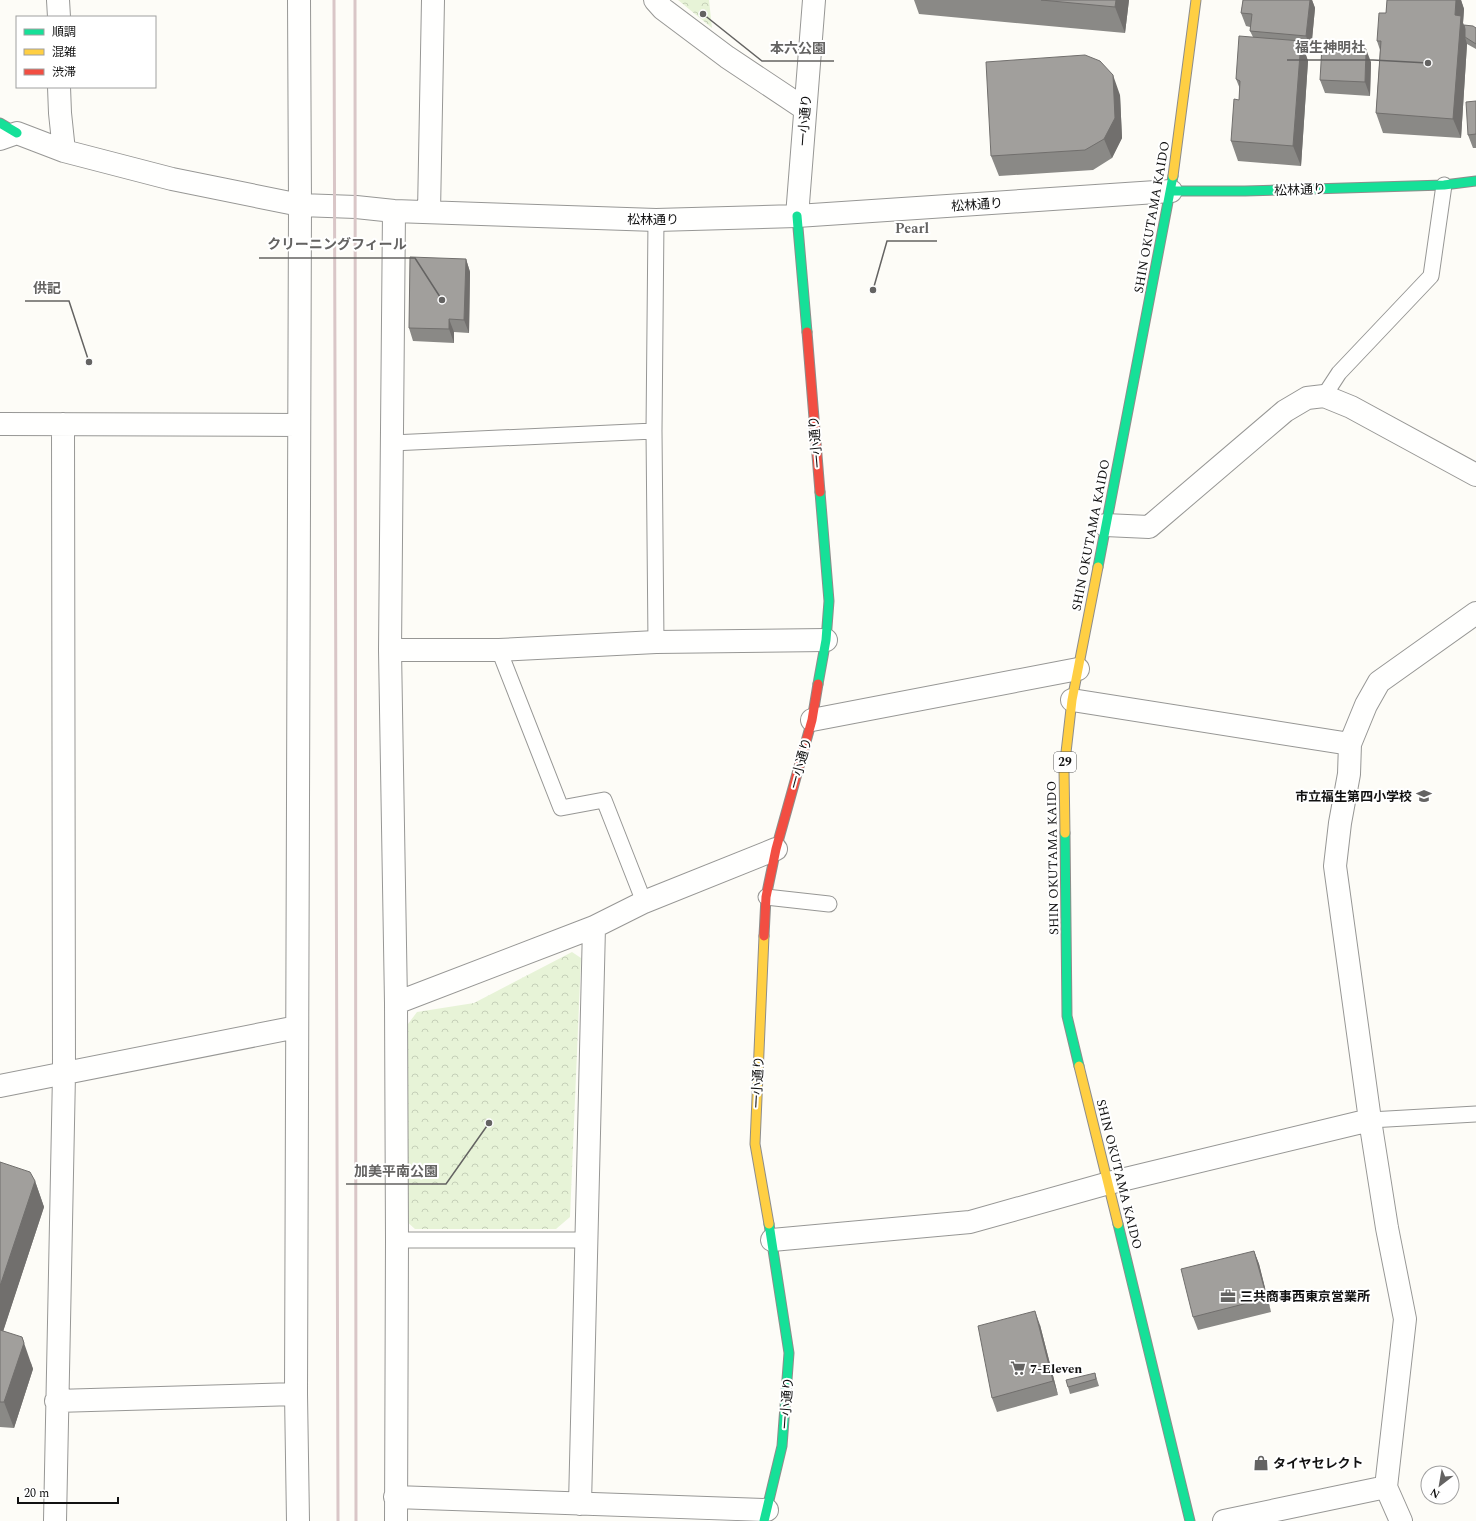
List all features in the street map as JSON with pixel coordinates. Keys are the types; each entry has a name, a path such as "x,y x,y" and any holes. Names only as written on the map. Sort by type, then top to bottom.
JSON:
{"street":[{"path":"58,0 59,16"},
{"path":"298,1521 296,1394 298,425 300,205 299,0"},
{"path":"429,212 433,0"},
{"path":"655,0 663,9 727,58 805,109"},
{"name":"一小通り","path":"765,1515 782,1446 789,1353 772,1240 755,1144 766,897 776,849 812,720 826,640 829,601 796,216 814,0"},
{"name":"SHIN OKUTAMA KAIDO","path":"1190,1521 1109,1183 1067,1016 1064,770 1072,700 1171,191 1196,0"},
{"path":"60,88 60,113 64,151"},
{"name":"松林通り","path":"6,132 64,151 172,179 300,205 356,207 394,211 656,220 796,216 1171,191 1245,191 1444,185 1476,181"},
{"path":"394,211 390,650 396,1003 396,1521"},
{"path":"1105,525 1149,527 1285,411 1307,398 1324,396 1351,407 1476,475"},
{"path":"0,424 298,425"},
{"path":"55,1521 56,1401 64,1074 62,424"},
{"path":"1401,1521 1386,1487 1405,1319 1387,1228 1370,1120 1336,866 1340,823 1349,774 1350,744 1366,705 1379,682 1476,613"},
{"path":"390,650 499,650 656,642 826,640"},
{"path":"812,720 1078,669"},
{"path":"1072,700 1350,744"},
{"path":"396,1003 594,927 644,902 776,849"},
{"path":"580,1504 594,927"},
{"path":"0,1086 297,1028"},
{"path":"772,1240 970,1222 1109,1183 1370,1120"},
{"path":"56,1401 296,1394"},
{"path":"1224,1521 1386,1487"},
{"path":"395,1498 580,1504 765,1515"}],"lane":[{"path":"1324,396 1339,373 1431,276 1444,185"},
{"path":"656,220 654,431 656,642"},
{"path":"392,444 654,431"},
{"path":"499,650 561,808 604,800 644,902"},
{"path":"766,897 829,904"},
{"path":"1370,1120 1476,1114"},
{"path":"397,1240 586,1240"}],"green space":[{"path":"678,0 709,0 712,28"},
{"path":"572,952 581,958 570,1217 556,1229 415,1229 405,1220 405,1028 417,1012 474,1003"}],"building":[{"path":"1041,0 1116,0 1115,7"},
{"path":"1243,0 1310,0 1306,36 1250,31 1252,14 1241,13"},
{"path":"1387,0 1456,0 1455,15 1461,16 1453,119 1376,113 1381,41 1377,41 1379,13 1386,13"},
{"path":"1464,25 1473,26 1476,28 1476,44 1465,37"},
{"path":"1239,36 1301,41 1293,146 1231,141 1234,99 1239,100 1240,81 1236,79"},
{"path":"1322,46 1366,49 1365,82 1320,80"},
{"path":"1085,55 1100,61 1113,75 1115,118 1104,139 1085,150 991,156 986,62"},
{"path":"1476,101 1476,134 1468,135 1466,102"},
{"path":"410,257 466,259 464,320 449,319 449,329 409,328"},
{"path":"0,1162 30,1172 35,1181 0,1286"},
{"path":"1254,1251 1267,1298 1193,1317 1181,1269"},
{"path":"1035,1311 1053,1381 992,1398 978,1326"},
{"path":"0,1330 22,1337 24,1343 4,1402 0,1402"},
{"path":"1095,1373 1096,1379 1068,1387 1066,1380"}],"railway":[{"path":"334,0 338,1521"},
{"path":"355,0 356,1521"}],"traffic: fast":[{"path":"0,123 17,133"},
{"path":"1098,567 1173,176"},
{"path":"1171,191 1245,191 1444,185 1476,181"},
{"path":"797,216 807,332"},
{"path":"818,684 826,640 829,601 820,492"},
{"path":"1065,833 1067,1016 1079,1066"},
{"path":"764,1521 782,1446 789,1353 769,1224"},
{"path":"1118,1224 1190,1521"}],"traffic: slow":[{"path":"1173,176 1196,0"},
{"path":"1065,833 1064,770 1072,700 1098,567"},
{"path":"764,936 755,1144 769,1224"},
{"path":"1079,1066 1118,1224"}],"traffic: jam":[{"path":"807,332 820,492"},
{"path":"764,936 766,897 776,849 812,720 818,684"}],"place":[{"name":"本六公園","path":"703,14"},
{"name":"福生神明社","path":"1428,63"},
{"name":"Pearl","path":"873,290"},
{"name":"クリーニングフィール","path":"442,300"},
{"name":"供記","path":"89,362"},
{"name":"市立福生第四小学校","path":"1424,796"},
{"name":"加美平南公園","path":"489,1123"},
{"name":"三共商事西東京営業所","path":"1228,1296"},
{"name":"7-Eleven","path":"1018,1368"},
{"name":"タイヤセレクト","path":"1261,1463"}]}
